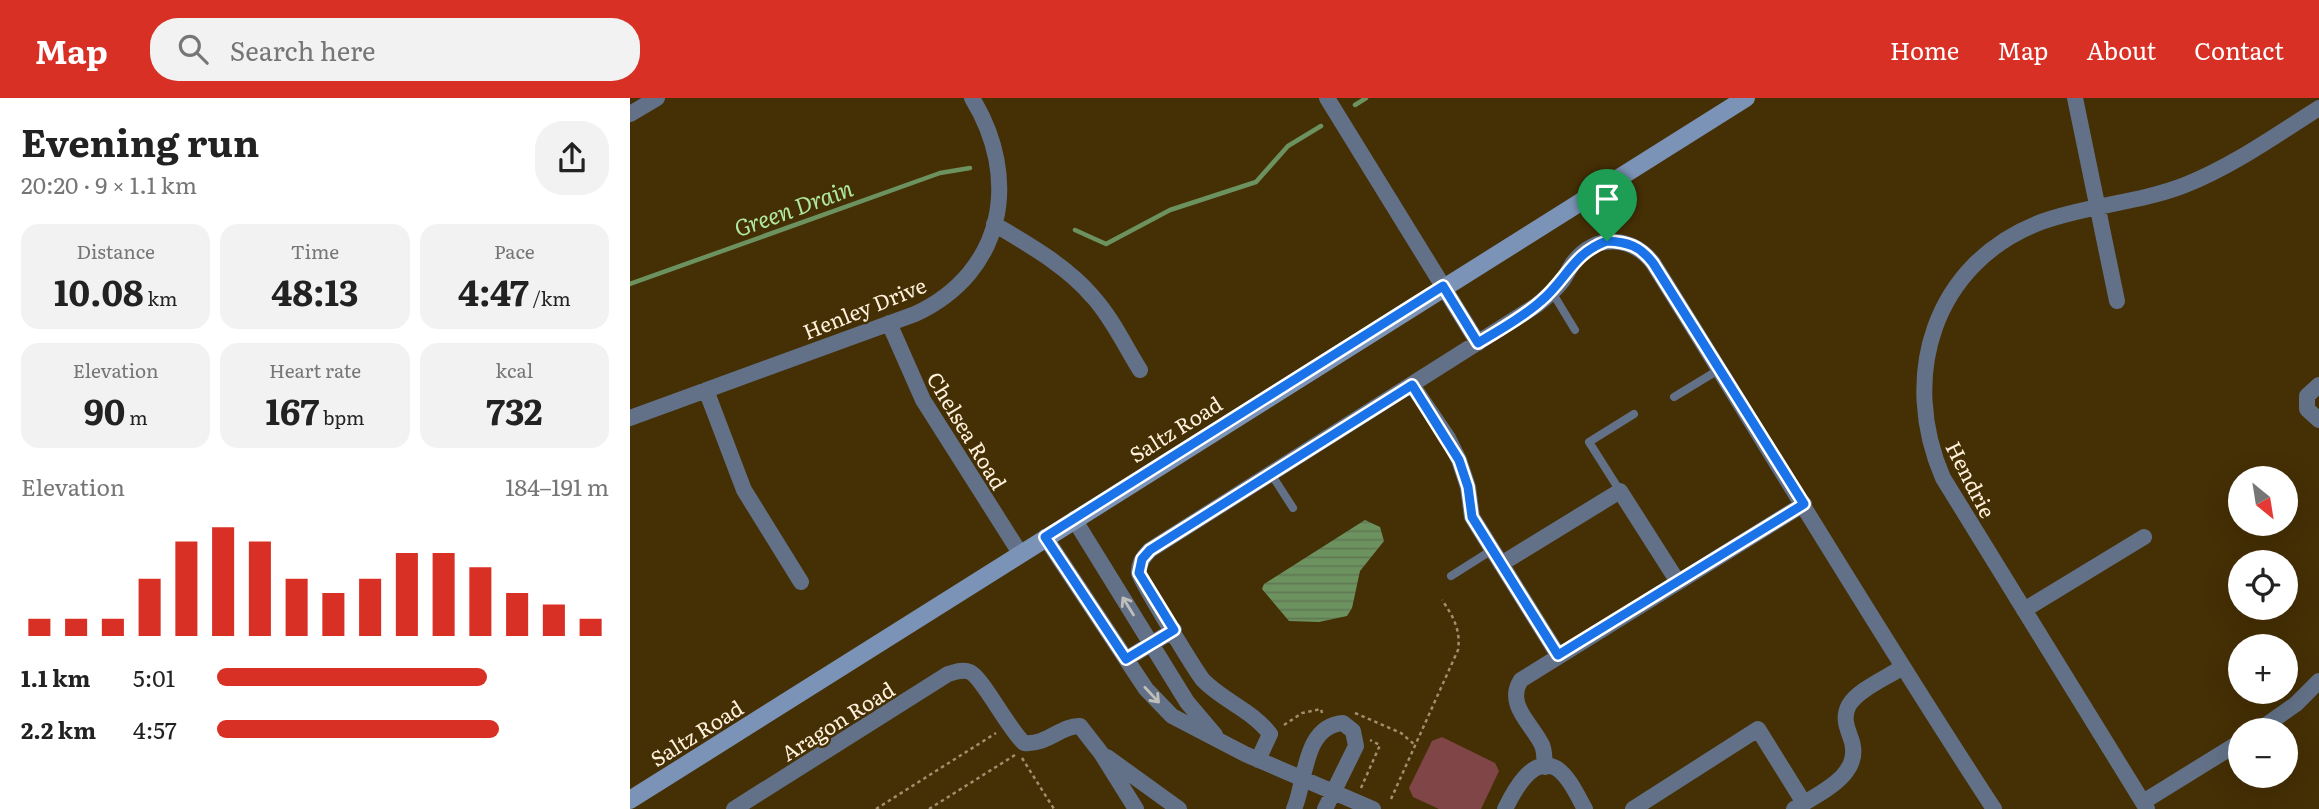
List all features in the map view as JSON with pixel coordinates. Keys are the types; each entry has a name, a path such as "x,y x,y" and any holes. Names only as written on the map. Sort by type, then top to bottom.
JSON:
{"street":[{"path":"630,114 657,98"},
{"name":"Henley Drive","path":"630,418 889,323 926,308 957,286 980,257 994,224 1000,185 998,158 989,127 972,98"},
{"path":"1327,98 1478,343"},
{"name":"Saltz Road","path":"630,800 1443,286 1746,98"},
{"path":"2075,98 2118,301"},
{"name":"Hendrie","path":"2145,805 1951,493 1936,463 1924,414 1925,361 1945,305 1964,278 1984,257 2035,225 2159,194 2205,176 2319,108"},
{"path":"994,224 1046,256 1095,298 1140,370"},
{"path":"1258,760 1270,734 1260,721 1204,680 1139,573 1142,559 1150,550 1478,343 1552,292 1588,248 1607,241 1627,242 1643,251 1653,263 1804,504 1901,668 1994,809"},
{"name":"Chelsea Road","path":"889,323 923,400 1020,553"},
{"path":"1412,385 1459,460 1468,487 1472,517 1558,655"},
{"path":"2319,385 2307,396 2307,409 2319,420"},
{"path":"706,390 744,490 801,582"},
{"path":"1497,557 1620,491 1678,582"},
{"path":"1545,766 1542,745 1519,710 1516,692 1525,676 1804,504"},
{"path":"1074,519 1187,702 1221,743"},
{"path":"1045,537 1146,689 1172,716 1221,743 1373,809"},
{"path":"2024,610 2144,537"},
{"path":"1126,659 1174,630"},
{"path":"1633,809 1758,729 1799,806 1835,783 1851,766 1854,748 1845,722 1850,703 1901,668"},
{"name":"Aragon Road","path":"734,809 948,674 963,671 976,677 1022,750"},
{"path":"2276,718 2296,704 2319,681"},
{"path":"1294,809 1308,755 1319,736 1332,724 1343,723 1353,731 1356,746 1325,809"},
{"path":"1022,750 1069,728 1080,726 1101,753 1136,809"},
{"path":"2145,805 2228,749"},
{"path":"1101,753 1179,809"},
{"path":"1505,809 1525,777 1545,766 1555,768 1564,775 1585,809"}],"lane":[{"path":"1552,292 1575,330"},
{"path":"1674,397 1720,369"},
{"path":"1620,491 1589,442 1634,414"},
{"path":"1271,474 1293,508"},
{"path":"1451,576 1497,557"}],"path":[{"path":"1391,799 1458,650 1460,637 1452,614 1442,600"},
{"path":"1353,716 1355,712 1401,733 1415,745"},
{"path":"876,809 996,733"},
{"path":"1022,750 1034,758"},
{"path":"929,809 1022,750"},
{"path":"1022,750 1054,809"}],"shaded area":[{"path":"1365,520 1380,527 1384,541 1360,571 1352,608 1347,616 1319,622 1289,621 1262,589 1264,584"},
{"path":"1442,737 1495,763 1499,771 1481,809 1439,809 1413,797 1409,788 1432,741"}],"waterway":[{"name":"Green Drain","path":"1355,105 1366,98"},
{"name":"Green Drain","path":"1075,230 1106,244 1170,210 1256,182 1288,146 1321,126"},
{"name":"Green Drain","path":"630,284 940,173 970,168"}],"route":[{"path":"1607,241 1627,242 1643,251 1653,263 1804,504 1558,655 1472,517 1468,487 1459,460 1448,438 1412,385 1150,550 1142,559 1139,573 1174,630 1126,659 1045,537 1443,286 1478,343 1537,305 1560,284 1574,261 1588,248 1607,241"}]}
